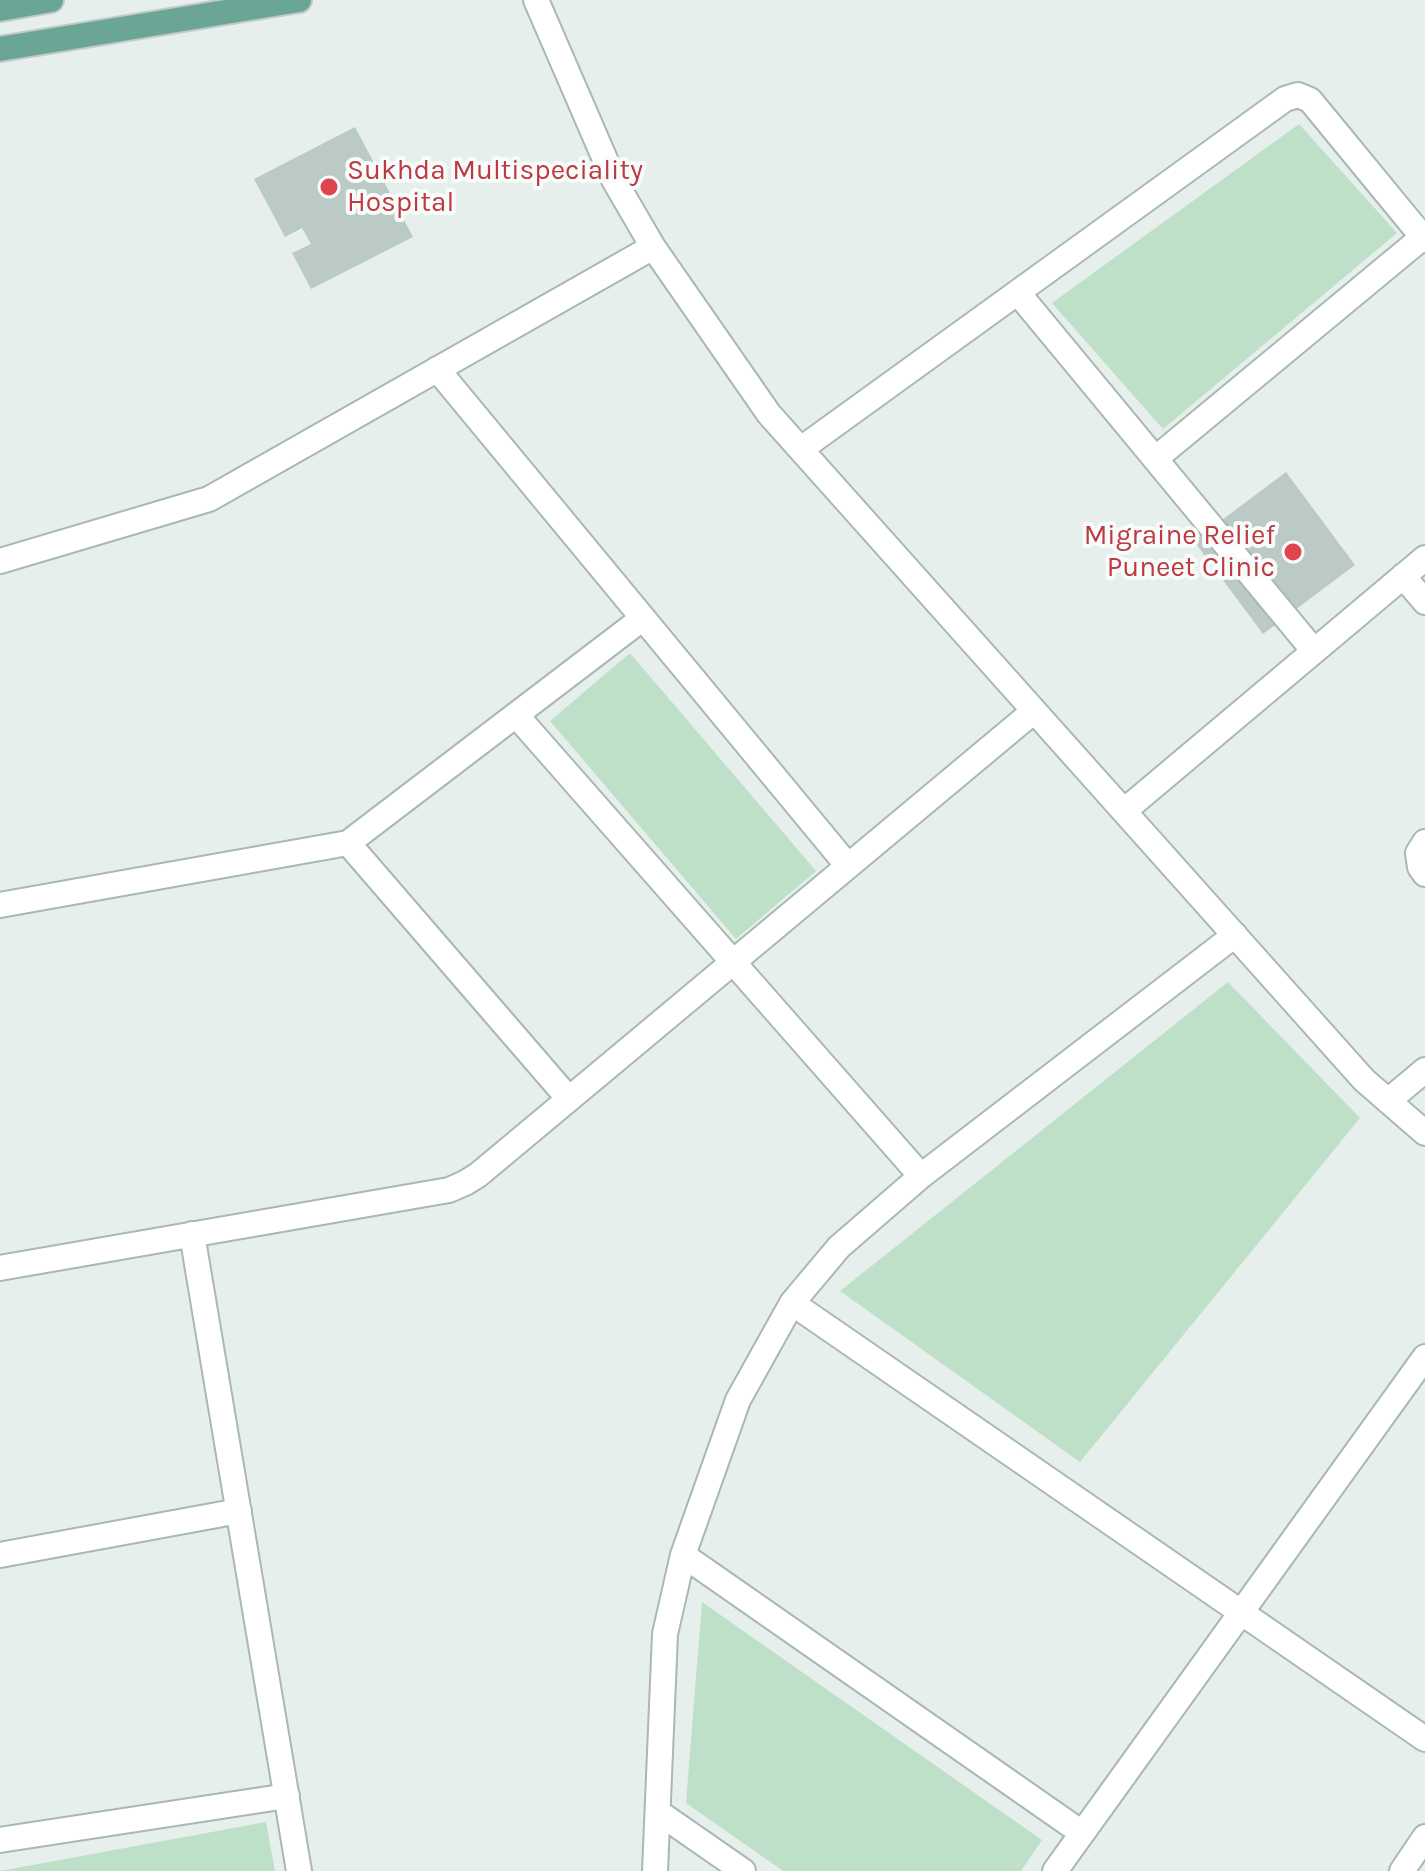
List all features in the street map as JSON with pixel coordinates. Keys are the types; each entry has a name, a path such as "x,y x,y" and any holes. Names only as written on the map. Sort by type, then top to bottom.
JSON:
{"main road":[{"path":"0,9 51,0"},
{"path":"0,49 299,0"}],"street":[{"path":"536,0 614,180 653,247 769,414 1364,1080 1425,1133"},
{"path":"801,449 1285,99 1298,95 1310,100 1424,239 1155,459"},
{"path":"0,561 209,499 653,247"},
{"path":"1018,293 1314,651"},
{"path":"437,369 848,866"},
{"path":"1124,811 1425,558"},
{"path":"1403,576 1425,602"},
{"path":"0,905 348,843 643,618"},
{"path":"0,1268 449,1190 478,1175 1034,711"},
{"path":"516,715 921,1176"},
{"path":"1425,842 1418,853 1420,867 1425,874"},
{"path":"348,843 569,1099"},
{"path":"655,1871 665,1634 683,1555 738,1400 792,1303 839,1247 921,1176 1235,935"},
{"path":"1388,1101 1425,1070"},
{"path":"192,1234 299,1871"},
{"path":"792,1303 1425,1739"},
{"path":"1055,1871 1425,1357"},
{"path":"0,1555 239,1511"},
{"path":"683,1555 1082,1833"},
{"path":"0,1840 287,1796"},
{"path":"658,1812 743,1871"},
{"path":"1402,1871 1425,1837"}],"green space":[{"path":"1299,124 1397,233 1163,429 1052,303"},
{"path":"630,653 816,871 736,939 550,721"},
{"path":"1228,982 1360,1118 1080,1462 840,1291"},
{"path":"702,1602 1042,1840 1021,1871 783,1871 686,1803"},
{"path":"266,1822 275,1871 0,1871"}],"building":[{"path":"355,127 413,237 311,289 292,253 311,244 302,228 285,237 254,179"},
{"path":"1286,472 1355,565 1263,634 1194,541"}],"place":[{"name":"Sukhda Multispeciality Hospital","path":"329,187"},
{"name":"Migraine Relief Puneet Clinic","path":"1293,552"}]}
